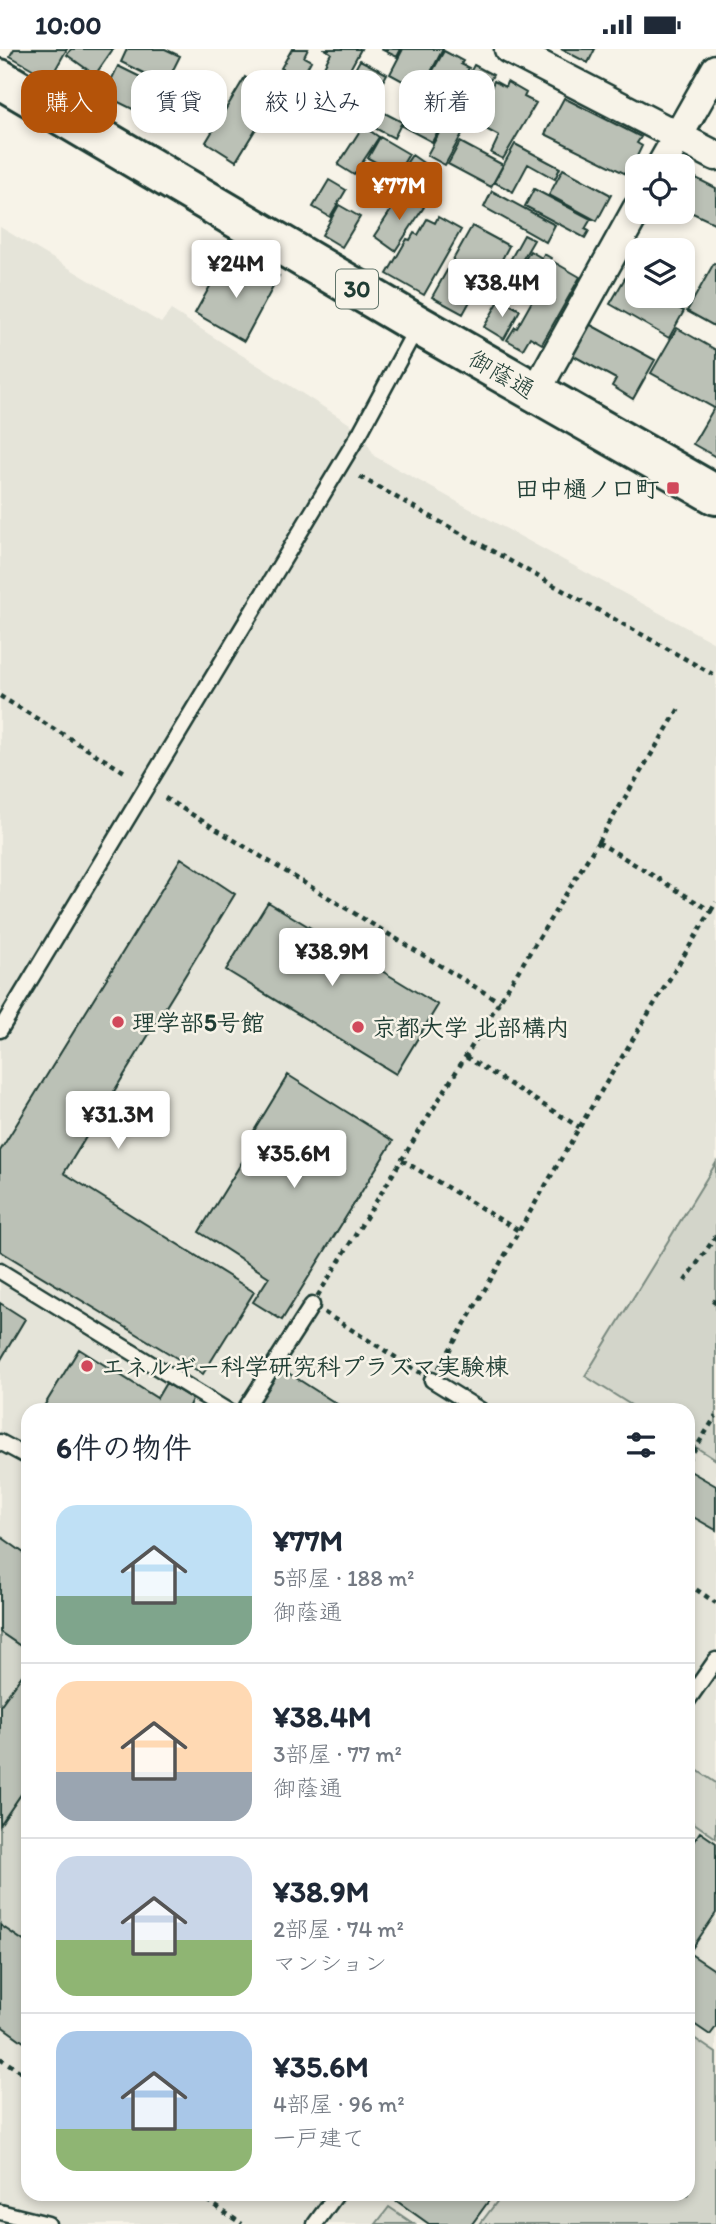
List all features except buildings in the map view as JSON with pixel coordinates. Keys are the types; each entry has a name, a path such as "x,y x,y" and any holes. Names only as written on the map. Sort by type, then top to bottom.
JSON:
{"main road":[{"name":"御蔭通","path":"0,79 535,393 716,495"}],"street":[{"path":"509,49 716,156"},
{"path":"668,154 716,69"},
{"path":"535,393 629,224"}],"lane":[{"path":"0,1030 341,466 418,325"},
{"path":"0,1271 215,1403"},
{"path":"249,1403 312,1305"},
{"path":"432,1380 469,1403"},
{"path":"0,1442 21,1453"},
{"path":"695,1690 716,1660"},
{"path":"315,2224 332,2201"},
{"path":"0,2212 48,2224"}],"path":[{"path":"341,466 716,676"},
{"path":"0,697 500,1002"},
{"path":"680,707 312,1305 432,1380 579,1127 716,902"},
{"path":"598,842 711,911"},
{"path":"466,1057 579,1127"},
{"path":"402,1160 519,1231"},
{"path":"685,1281 716,1236"},
{"path":"695,1449 716,1416"},
{"path":"695,1589 716,1603"},
{"path":"0,2058 21,2072"},
{"path":"208,2201 242,2224"}],"shaded area":[{"name":"京都大学 北部構内","path":"0,227 161,323 171,310 361,431 374,456 716,644 716,2224 0,2224"},
{"path":"716,1163 716,1460 695,1446 695,1403 628,1403 585,1376"},
{"path":"0,1632 21,1646 21,1677 0,1706"},
{"path":"695,1769 716,1783 716,1838 695,1824"},
{"path":"21,1794 21,1939 0,1925 0,1825"},
{"path":"695,2039 716,2053 716,2224 480,2224 497,2201 695,2201"},
{"path":"389,2207 414,2224 376,2224"}],"place":[{"name":"田中樋ノ口町","path":"673,488"},
{"name":"理学部5号館","path":"118,1022"},
{"name":"京都大学 北部構内","path":"358,1027"},
{"name":"エネルギー科学研究科プラズマ実験棟","path":"87,1366"}]}
